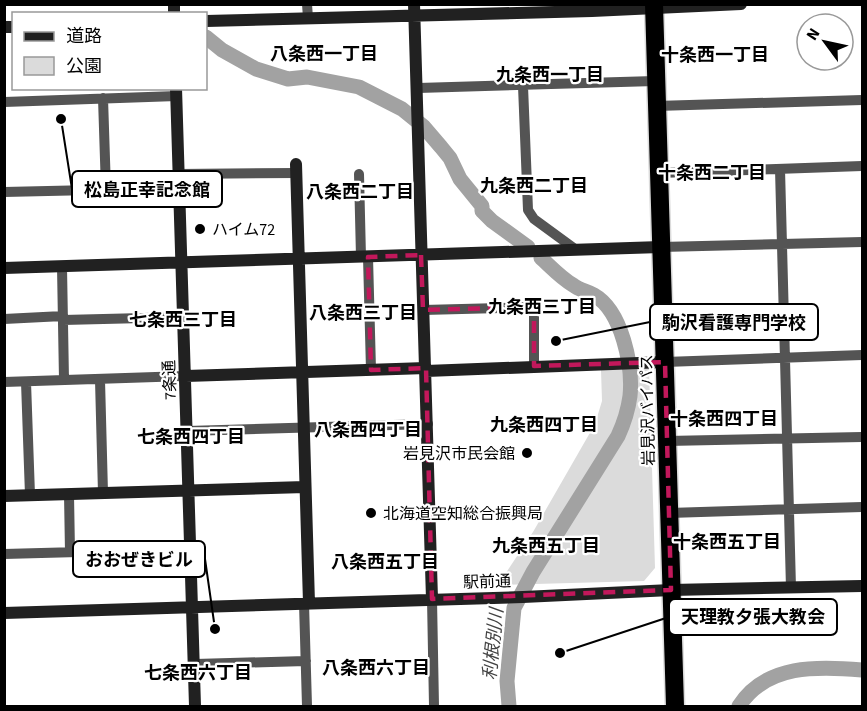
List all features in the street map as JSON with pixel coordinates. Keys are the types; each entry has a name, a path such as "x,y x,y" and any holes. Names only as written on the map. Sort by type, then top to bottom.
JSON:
{"highway":[{"name":"岩見沢バイパス","path":"654,6 675,706"}],"street":[{"path":"307,4 308,18"},
{"path":"207,21 308,18 414,9 592,11 654,6 741,4"},
{"path":"414,9 428,424 434,706"},
{"path":"418,88 655,81"},
{"path":"523,86 528,210 534,219 570,249"},
{"path":"4,102 63,94 103,99 177,92"},
{"name":"7条通","path":"177,92 195,706"},
{"path":"103,99 106,190"},
{"path":"656,106 862,100"},
{"path":"659,173 862,166"},
{"path":"179,174 296,168 305,487 307,706"},
{"path":"780,169 792,588"},
{"path":"359,174 371,370"},
{"path":"4,192 179,188"},
{"path":"4,268 570,249 862,242"},
{"path":"62,267 64,381"},
{"path":"423,310 534,307 534,366"},
{"path":"4,319 184,317"},
{"path":"4,382 862,355"},
{"path":"100,380 103,493"},
{"path":"26,382 30,495"},
{"path":"188,431 428,424"},
{"path":"667,441 862,437"},
{"path":"4,496 305,487"},
{"path":"69,494 70,552"},
{"path":"669,513 862,507"},
{"path":"4,554 190,549"},
{"name":"駅前通","path":"4,613 671,590 862,586"},
{"path":"195,664 306,661"}],"highlighted area":[{"path":"421,255 423,310 534,307 534,366 665,362 671,590 432,599 426,368 371,370 368,257"}],"green space":[{"path":"649,368 655,568 644,581 498,585 533,532 595,424 602,401 601,370"}],"waterway":[{"name":"利根別川","path":"207,38 222,50 256,69 288,79 307,77 359,87 402,109 423,126 450,158 460,179 482,206 482,211 528,247"},
{"name":"利根別川","path":"509,706 507,681 514,608 533,572 618,436 626,417 630,396 630,370 624,340 612,313 594,295 560,276 541,258"},
{"path":"739,706 750,692 763,682 778,675 811,669 862,670"}],"place":[{"name":"松島正幸記念館","path":"61,119"},
{"name":"ハイム72","path":"200,229"},
{"name":"駒沢看護専門学校","path":"556,341"},
{"name":"岩見沢市民会館","path":"527,453"},
{"name":"北海道空知総合振興局","path":"371,513"},
{"name":"おおぜきビル","path":"215,629"},
{"name":"天理教夕張大教会","path":"560,653"}],"district":[{"name":"八条西一丁目","path":"324,54"},
{"name":"十条西一丁目","path":"715,55"},
{"name":"九条西一丁目","path":"550,75"},
{"name":"十条西二丁目","path":"712,173"},
{"name":"九条西二丁目","path":"534,186"},
{"name":"八条西二丁目","path":"360,192"},
{"name":"九条西三丁目","path":"542,307"},
{"name":"八条西三丁目","path":"363,313"},
{"name":"七条西三丁目","path":"183,320"},
{"name":"十条西四丁目","path":"724,419"},
{"name":"九条西四丁目","path":"544,425"},
{"name":"八条西四丁目","path":"368,430"},
{"name":"七条西四丁目","path":"191,437"},
{"name":"十条西五丁目","path":"727,542"},
{"name":"九条西五丁目","path":"546,546"},
{"name":"八条西五丁目","path":"385,562"},
{"name":"八条西六丁目","path":"376,668"},
{"name":"七条西六丁目","path":"198,673"}]}
